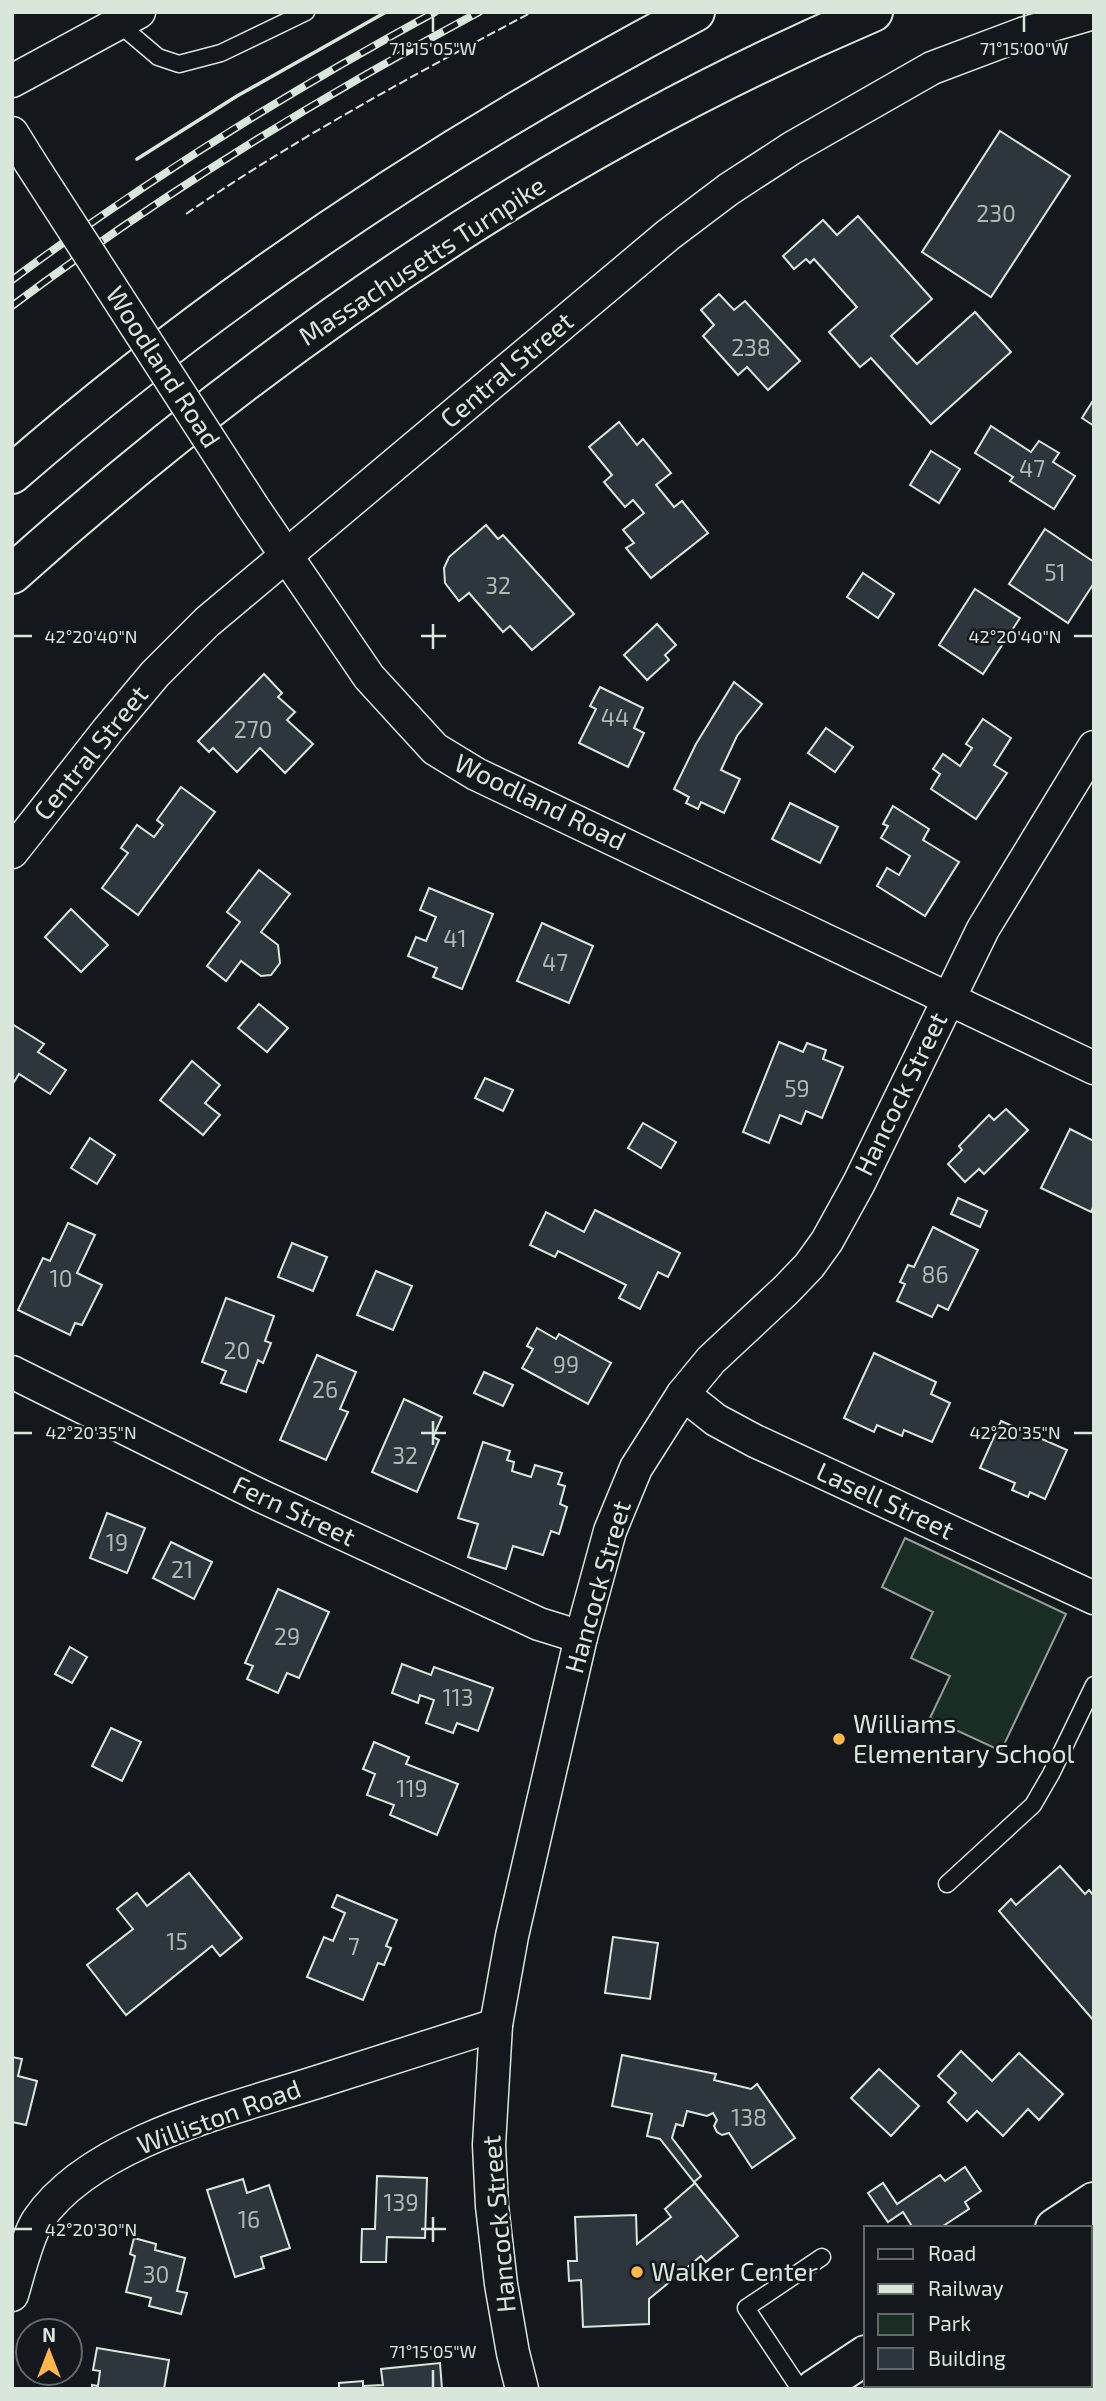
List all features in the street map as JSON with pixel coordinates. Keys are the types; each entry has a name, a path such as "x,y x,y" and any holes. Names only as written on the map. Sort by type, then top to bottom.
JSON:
{"main road":[{"path":"12,474 176,338 340,221 491,125 602,61 695,12"},
{"name":"Massachusetts Turnpike","path":"12,574 225,396 309,334 455,234 575,162 674,108 787,51 873,12"},
{"path":"1058,2226 1094,2202"},
{"path":"815,2389 864,2355"}],"street":[{"name":"Central Street","path":"12,852 155,674 206,622 668,235 729,189 792,148 932,68 1026,33 1094,13"},
{"path":"12,81 128,18"},
{"name":"Woodland Road","path":"12,133 253,507 369,677 435,749 476,774 1094,1068"},
{"name":"Hancock Street","path":"522,2389 501,2284 492,2206 489,2145 496,2025 512,1936 581,1637 600,1564 623,1496 652,1440 682,1394 716,1356 786,1290 827,1241 859,1183 982,929 1094,747"},
{"name":"Fern Street","path":"12,1372 273,1502 539,1624 581,1637"},
{"name":"Lasell Street","path":"682,1394 716,1420 746,1436 1094,1598"},
{"name":"Williston Road","path":"12,2295 25,2216 63,2194 98,2165 157,2136 217,2114 496,2025"}],"lane":[{"path":"128,18 158,57 179,64 220,53 306,12"},
{"path":"947,1884 1033,1805 1094,1685"},
{"path":"800,2389 746,2308 822,2257"}],"green space":[{"path":"905,1538 1066,1614 1001,1751 930,1718 950,1676 911,1658 933,1612 882,1587"}],"building":[{"path":"1000,131 1070,176 991,297 922,252"},
{"path":"858,216 932,299 891,336 917,364 975,312 1011,352 931,424 871,358 860,367 829,332 857,307 814,259 810,263 806,259 794,269 783,256 823,220 837,235"},
{"path":"719,294 734,310 745,301 800,361 768,390 747,367 738,375 703,336 714,325 701,310"},
{"path":"1094,399 1094,426 1082,418"},
{"path":"619,422 637,445 643,439 671,473 656,485 674,507 682,501 708,533 651,578 626,548 634,543 623,530 644,513 633,500 625,507 604,482 612,475 589,447"},
{"path":"991,426 1031,452 1039,441 1059,453 1053,462 1075,476 1054,509 1010,481 1013,477 975,453"},
{"path":"931,451 960,469 939,503 910,485"},
{"path":"486,525 498,539 503,535 574,614 532,650 510,626 503,632 469,593 459,601 445,583 444,568 449,557"},
{"path":"1045,529 1094,562 1094,583 1068,623 1009,584"},
{"path":"863,573 894,594 878,618 847,597"},
{"path":"975,589 1020,618 983,674 939,645"},
{"path":"657,624 676,645 665,655 669,660 647,680 624,655"},
{"path":"264,674 282,693 278,697 295,712 287,720 313,744 285,773 260,748 237,772 213,748 209,752 198,741"},
{"path":"734,682 762,704 737,736 721,770 740,779 724,813 701,802 698,809 686,803 689,797 674,789 696,744"},
{"path":"600,687 643,708 634,728 644,733 628,767 579,743 596,709 590,706"},
{"path":"983,719 1011,738 994,765 1007,773 976,819 931,789 940,774 933,769 943,754 960,766 972,748 966,744"},
{"path":"826,728 853,747 835,772 808,753"},
{"path":"181,787 215,812 138,915 102,888 128,853 121,848 137,825 154,837 163,825 157,820"},
{"path":"790,803 838,827 820,863 772,839"},
{"path":"893,806 929,829 923,840 959,862 925,916 877,886 887,868 899,875 910,856 881,838 888,826 883,824"},
{"path":"259,870 290,894 261,932 278,945 280,963 271,975 261,976 241,961 226,981 207,966 240,922 227,912"},
{"path":"429,888 493,914 462,989 433,977 437,968 408,956 416,937 426,941 436,917 420,910"},
{"path":"71,909 108,945 81,972 45,937"},
{"path":"542,923 593,946 569,1003 517,981"},
{"path":"259,1004 288,1028 267,1052 238,1028"},
{"path":"12,1024 44,1044 38,1052 66,1070 50,1094 19,1074 14,1082 12,1081"},
{"path":"779,1042 803,1052 807,1043 826,1050 823,1059 843,1067 822,1118 806,1111 801,1124 780,1115 769,1143 743,1132"},
{"path":"192,1061 220,1085 205,1103 220,1115 203,1135 160,1100"},
{"path":"485,1078 513,1090 503,1111 475,1098"},
{"path":"1006,1109 1028,1130 984,1174 979,1169 965,1182 948,1164 962,1150 959,1146 989,1115 994,1120"},
{"path":"643,1123 676,1142 661,1168 628,1148"},
{"path":"1070,1129 1094,1141 1094,1205 1091,1212 1041,1188"},
{"path":"90,1138 115,1155 97,1184 71,1168"},
{"path":"958,1198 987,1211 980,1227 951,1214"},
{"path":"595,1210 680,1253 668,1277 658,1272 640,1309 619,1298 626,1285 558,1251 555,1257 530,1245 546,1212 584,1232"},
{"path":"68,1223 95,1235 77,1273 102,1285 82,1325 75,1323 70,1335 18,1310 43,1258 50,1261"},
{"path":"933,1227 978,1250 948,1310 938,1305 932,1317 897,1301 905,1284 900,1282 908,1265 914,1267"},
{"path":"292,1243 327,1257 313,1291 278,1277"},
{"path":"376,1271 412,1286 393,1330 357,1315"},
{"path":"226,1298 274,1316 265,1341 271,1343 263,1363 258,1360 246,1392 221,1383 226,1371 202,1362"},
{"path":"537,1328 556,1339 559,1334 611,1363 588,1404 522,1368 533,1349 527,1346"},
{"path":"874,1353 936,1382 931,1394 950,1403 932,1442 904,1430 902,1436 877,1425 874,1432 844,1418"},
{"path":"317,1355 356,1372 340,1409 348,1412 326,1460 280,1440"},
{"path":"484,1372 513,1385 503,1406 474,1393"},
{"path":"404,1399 442,1417 433,1437 439,1440 417,1492 372,1472"},
{"path":"1001,1421 1067,1450 1045,1499 1030,1492 1028,1497 1012,1490 1015,1483 980,1468"},
{"path":"483,1442 510,1451 507,1460 514,1462 512,1471 531,1477 535,1465 562,1473 558,1484 565,1486 560,1504 567,1507 559,1534 551,1531 543,1555 513,1546 506,1569 468,1557 478,1524 458,1518"},
{"path":"107,1513 145,1528 127,1573 90,1558"},
{"path":"171,1542 212,1562 194,1599 153,1578"},
{"path":"278,1589 329,1612 299,1678 287,1673 278,1693 247,1679 253,1666 245,1663"},
{"path":"70,1647 87,1657 72,1683 55,1674"},
{"path":"402,1664 431,1675 434,1667 493,1688 478,1731 457,1723 453,1733 426,1723 434,1700 420,1695 418,1703 392,1693"},
{"path":"111,1728 141,1742 122,1781 92,1766"},
{"path":"374,1742 409,1757 406,1764 458,1784 437,1835 390,1815 394,1805 367,1795 375,1774 363,1769"},
{"path":"1060,1866 1085,1894 1089,1890 1094,1896 1094,2021 999,1911 1011,1899 1016,1905"},
{"path":"189,1873 242,1938 220,1956 212,1946 126,2015 87,1965 133,1929 117,1909 137,1893 147,1906"},
{"path":"337,1895 397,1920 386,1946 391,1948 384,1965 378,1963 363,2000 307,1977 324,1937 333,1941 345,1913 332,1907"},
{"path":"613,1937 658,1943 650,1999 605,1993"},
{"path":"961,2051 992,2081 1019,2053 1063,2094 1039,2120 1028,2109 1003,2136 977,2111 967,2121 948,2102 956,2093 938,2076"},
{"path":"622,2055 716,2074 714,2080 751,2089 757,2084 795,2138 752,2168 729,2133 722,2135 717,2132 714,2126 717,2120 713,2113 707,2116 687,2111 683,2126 676,2124 672,2138 701,2176 694,2182 660,2139 647,2136 652,2114 612,2106"},
{"path":"12,2057 22,2059 18,2076 37,2081 26,2125 12,2122"},
{"path":"879,2069 919,2106 891,2136 851,2098"},
{"path":"965,2167 981,2191 965,2202 969,2209 943,2226 912,2226 903,2212 888,2222 868,2193 883,2183 897,2204 940,2175 945,2181"},
{"path":"377,2176 427,2178 425,2238 387,2237 386,2262 361,2262 362,2229 375,2229"},
{"path":"243,2179 247,2193 269,2185 290,2248 261,2257 264,2268 235,2277 207,2190"},
{"path":"695,2183 738,2236 706,2262 701,2256 649,2299 649,2324 583,2327 581,2280 569,2281 568,2261 577,2261 575,2217 636,2215 637,2244 671,2217 665,2209"},
{"path":"134,2238 156,2244 155,2250 185,2258 177,2291 187,2293 181,2314 149,2306 151,2298 126,2292 135,2256 130,2254"},
{"path":"97,2348 169,2360 164,2389 92,2389 92,2385 98,2386 100,2371 93,2370"},
{"path":"440,2363 442,2389 339,2389 339,2383 363,2381 363,2386 383,2385 381,2369"}],"railway":[{"path":"12,280 114,207 219,138 435,12"},
{"path":"12,306 124,225 240,150 358,79 479,12"}],"fence":[{"path":"186,214 313,133 532,12"}],"wall":[{"path":"137,159 237,96 386,12"}],"place":[{"name":"Williams Elementary School","path":"839,1739"},
{"name":"Walker Center","path":"637,2272"}]}
